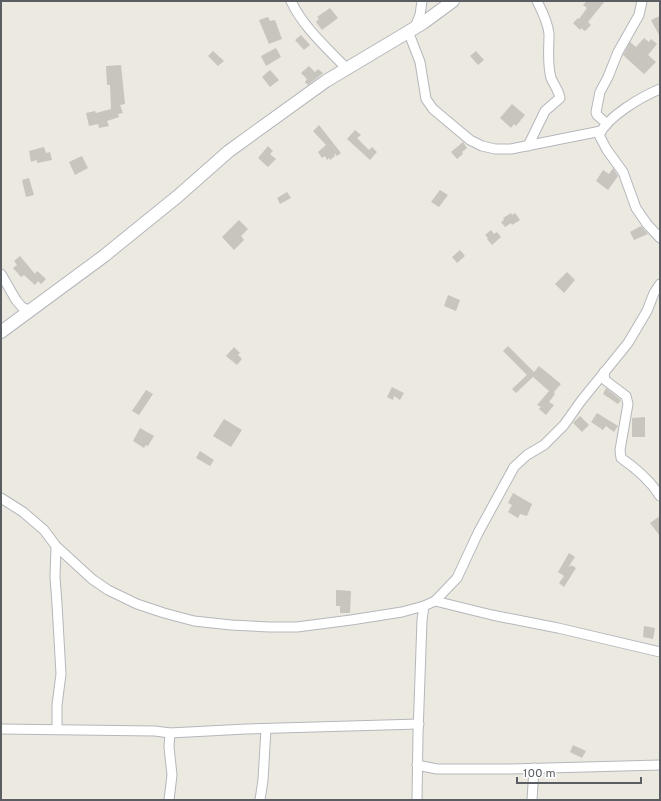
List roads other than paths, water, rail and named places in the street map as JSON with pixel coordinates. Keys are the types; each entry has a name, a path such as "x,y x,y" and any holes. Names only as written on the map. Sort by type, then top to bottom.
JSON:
{"street":[{"path":"291,1 295,10 309,28 347,69"},
{"path":"422,1 420,15 411,29 420,62 426,99 433,109 470,140 482,146 495,149 528,146 604,127"},
{"path":"1,332 104,256 229,151 315,89 423,23 453,1"},
{"path":"528,146 545,111 560,98 551,78 547,49 547,25 537,1"},
{"path":"604,127 596,112 600,92 618,52 639,15 642,1"},
{"path":"660,89 637,100 610,120 599,135 623,172 636,208 646,224 660,238"},
{"path":"1,274 16,300 22,307 30,311"},
{"path":"1,498 23,512 44,530 56,546 92,579 108,590 137,604 194,621 269,627 297,627 402,612 424,606 435,601 457,578 478,533 514,467 527,455 544,445 564,425 581,401 628,343 647,311 654,293 660,284"},
{"path":"604,372 606,380 626,396 628,404 620,450 621,458 641,472 660,496"},
{"path":"56,546 55,577 58,604 61,674 58,705 58,729"},
{"path":"435,601 660,652"},
{"path":"417,800 422,620 424,606"},
{"path":"1,729 155,731 170,733 187,731 419,724"},
{"path":"260,800 264,780 266,729"},
{"path":"169,800 172,775 169,747 170,733"},
{"path":"417,765 437,769 660,765"},
{"path":"532,800 534,768"}]}
